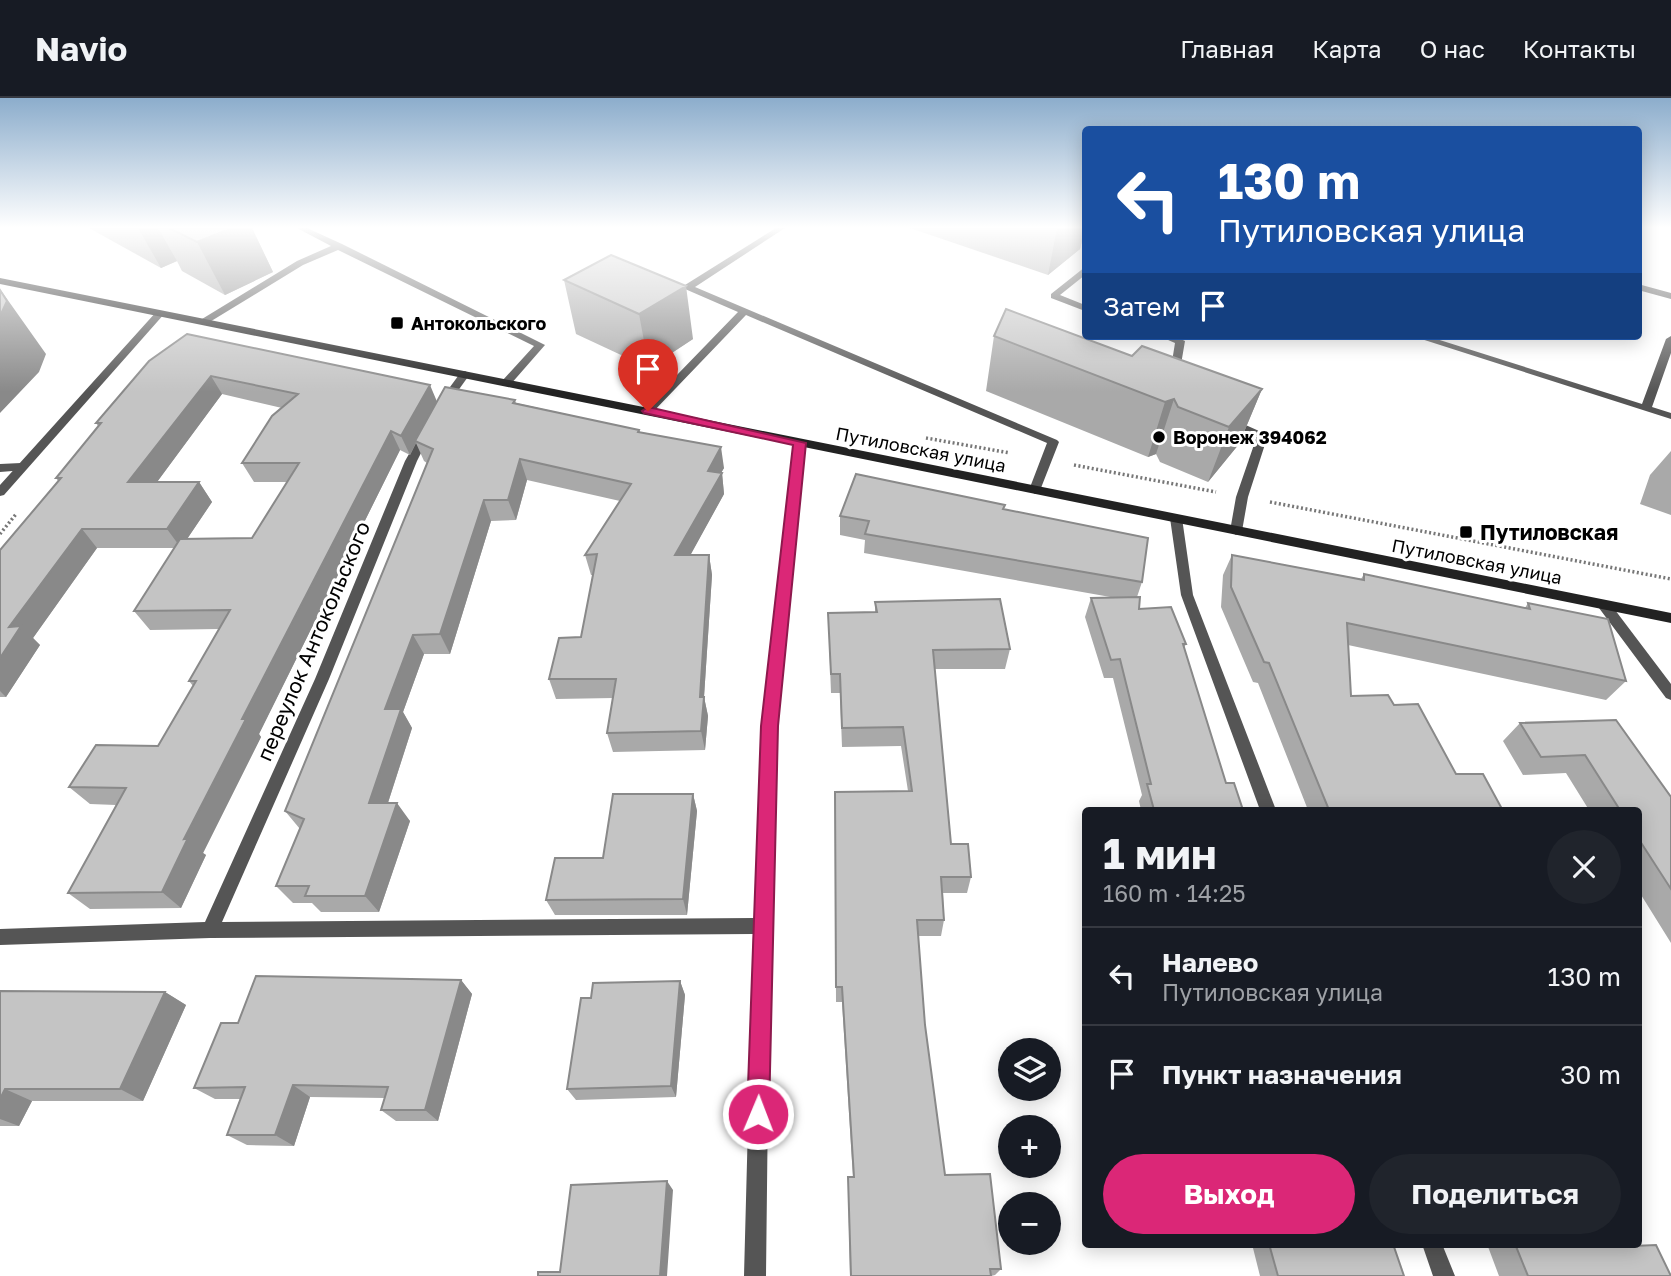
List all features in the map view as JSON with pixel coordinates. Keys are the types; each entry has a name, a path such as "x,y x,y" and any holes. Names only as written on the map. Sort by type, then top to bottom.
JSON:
{"street":[{"name":"Путиловская улица","path":"10,283 1671,618"},
{"path":"205,321 267,283"},
{"path":"414,283 540,345 506,383"},
{"path":"694,283 688,287 1052,442 1035,490"},
{"path":"1070,283 1054,296 1082,307"},
{"path":"1642,288 1671,296"},
{"path":"648,411 745,310"},
{"path":"0,492 160,313"},
{"path":"1646,408 1667,364 1671,339"},
{"path":"1173,387 1180,341 1177,340"},
{"path":"1430,340 1671,416"},
{"name":"переулок Антокольского","path":"210,930 322,680 411,461 438,412 465,374"},
{"path":"1217,416 1263,435 1242,497 1236,531"},
{"path":"755,1276 762,926 770,726 800,443"},
{"path":"0,468 21,467"},
{"path":"1176,518 1187,595 1267,807"},
{"path":"1604,605 1671,694"},
{"path":"0,937 210,930 762,926"},
{"path":"1434,1248 1444,1276"}],"building":[{"path":"571,283 679,283 686,286 639,314"},
{"path":"0,290 7,301 0,316"},
{"path":"1006,309 1082,337 1082,340 1089,340 1132,356 1142,346 1262,389 1229,427 1178,407 1174,399 1165,402 994,336"},
{"path":"187,334 430,385 401,436 391,431 242,719 246,719 184,839 188,838 162,892 68,893 126,788 69,787 96,745 158,746 196,681 189,681 230,610 134,611 180,539 252,538 299,463 242,463 272,416 298,394 211,376 128,482 199,482 167,529 82,529 9,627 21,626 0,658 0,550 61,478 56,478 101,423 96,423 149,361"},
{"path":"445,387 515,400 513,403 639,430 638,432 721,447 708,471 722,473 675,555 709,555 700,697 704,697 701,731 607,733 616,679 549,679 559,638 581,637 597,554 585,555 631,484 520,459 508,500 484,500 440,634 413,635 385,709 401,709 369,803 397,803 365,896 305,896 309,886 276,886 304,819 285,811 433,449 415,441"},
{"path":"856,474 1005,505 1003,509 1148,538 1142,582 865,534 869,521 840,516"},
{"path":"1232,555 1364,580 1364,574 1530,609 1528,603 1608,619 1626,681 1347,623 1351,696 1388,695 1394,705 1418,704 1456,774 1483,774 1501,807 1328,807 1269,663 1264,662 1231,587"},
{"path":"1140,597 1139,609 1171,607 1186,644 1183,644 1226,783 1234,783 1242,807 1153,807 1147,784 1151,784 1120,659 1111,660 1091,598"},
{"path":"1000,599 1010,649 933,650 951,844 968,844 971,877 941,877 944,920 917,920 925,1025 945,1175 990,1174 1001,1269 990,1269 991,1276 851,1276 848,1177 854,1177 842,987 836,987 835,792 912,791 903,727 842,728 840,674 831,674 828,613 877,612 875,602"},
{"path":"1616,720 1671,797 1671,889 1642,844 1642,807 1618,807 1585,755 1541,757 1520,723"},
{"path":"613,794 693,794 683,899 546,900 555,858 603,858"},
{"path":"256,976 461,980 425,1110 381,1110 388,1087 293,1085 275,1135 227,1135 245,1087 194,1088 221,1023 238,1023"},
{"path":"680,981 671,1086 567,1089 581,998 591,998 593,983"},
{"path":"0,991 165,992 120,1089 5,1089 0,1099"},
{"path":"667,1181 660,1276 538,1276 538,1272 560,1272 571,1185"},
{"path":"1656,1245 1671,1276 1528,1276 1517,1248 1642,1248 1642,1246"},
{"path":"1270,1248 1394,1248 1404,1276 1278,1276"}],"place":[{"name":"Антокольского","path":"397,323"},
{"name":"Воронеж 394062","path":"1159,437"},
{"name":"Путиловская","path":"1466,532"}],"route":[{"path":"648,411 800,443 770,726 758,1114"}]}
